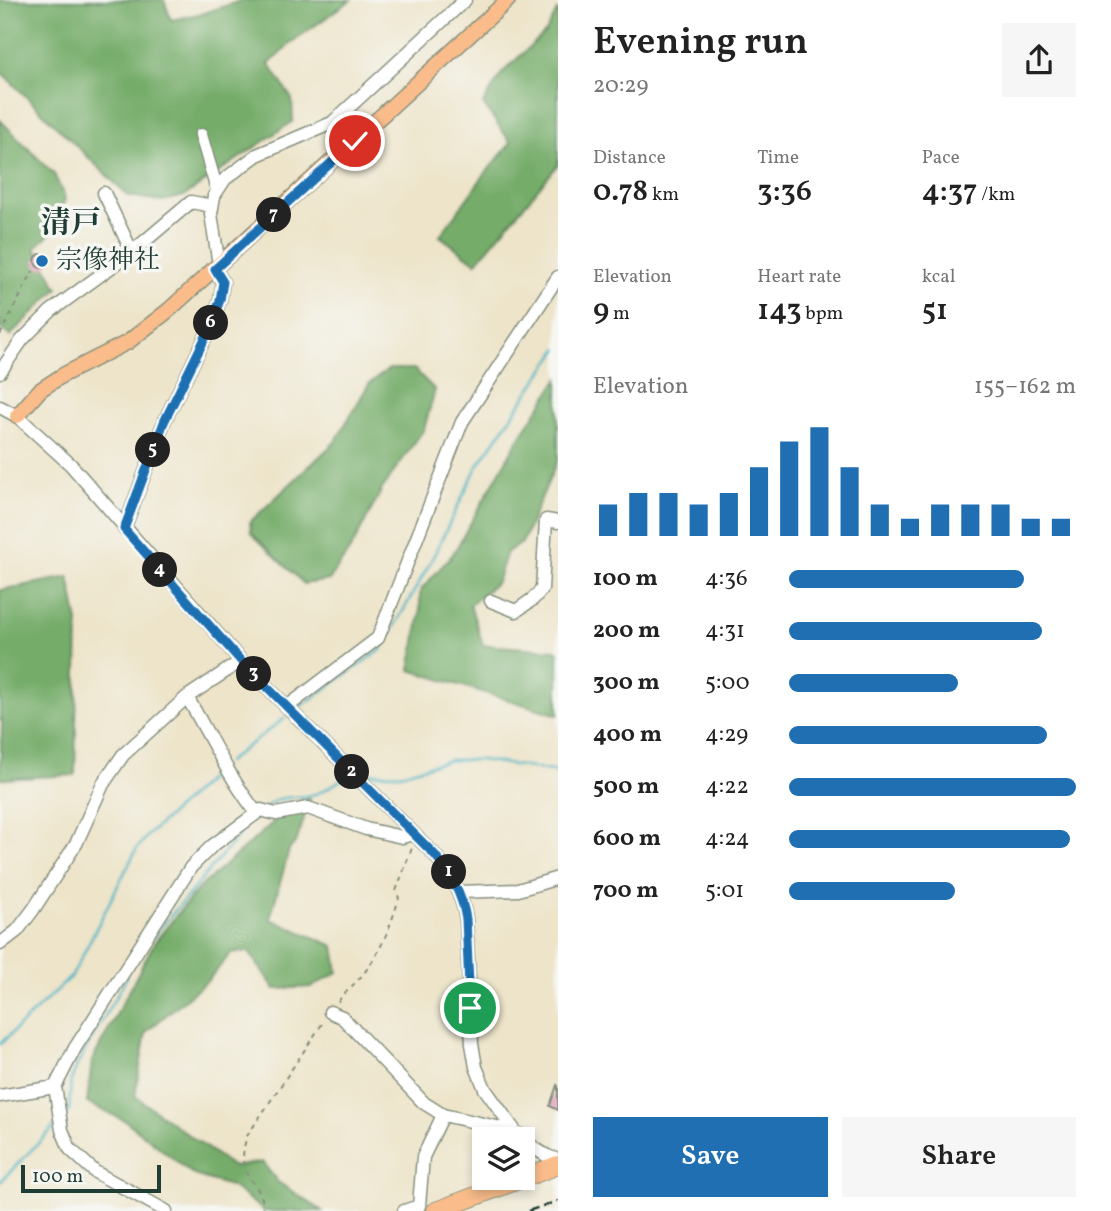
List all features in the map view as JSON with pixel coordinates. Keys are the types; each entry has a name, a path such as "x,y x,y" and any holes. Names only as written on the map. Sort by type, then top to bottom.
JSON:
{"highway":[{"path":"436,1211 558,1166"}],"main road":[{"path":"17,416 40,390 63,374 128,342 169,310 508,0"}],"street":[{"path":"124,529 164,422 209,330 220,300 223,282 217,267 212,206 217,190 231,174 257,155 332,123 465,0"},
{"path":"201,135 217,190"},
{"path":"104,193 131,251"},
{"path":"0,372 22,340 51,311 191,202 212,206"},
{"path":"290,711 378,638 462,422 558,277"},
{"path":"0,407 17,416 71,466 241,661 435,855 449,873 459,892 466,919 472,1044 476,1067 485,1089 512,1127"},
{"path":"491,601 516,611 542,589 546,520 558,522"},
{"path":"0,944 18,931 76,844 103,784 123,755 187,697 241,661"},
{"path":"187,697 226,769 262,811 276,814 307,808 366,829 402,837 414,836"},
{"path":"166,1211 88,1166 70,1149 62,1127 55,1087 75,1048 191,867 212,846 262,811"},
{"path":"459,892 518,890 558,878"},
{"path":"330,1012 342,1017 424,1103 443,1115 497,1127"},
{"path":"0,1096 55,1087"},
{"path":"406,1211 419,1206 423,1157 443,1115"},
{"path":"535,1149 558,1160"}],"path":[{"path":"0,335 33,271"},
{"path":"263,1211 262,1196 243,1168 242,1152 247,1136 253,1123 330,1012 345,992 367,971 396,910 399,898 396,891 414,836"}],"green space":[{"path":"0,0 164,0 171,20 243,0 351,0 292,42 269,64 292,99 293,121 184,196 162,201 128,196 0,71"},
{"path":"558,9 558,165 476,263 440,236 511,143 483,104 502,73 546,32"},
{"path":"0,120 54,174 65,198 56,228 35,248 58,288 10,336 0,328"},
{"path":"389,369 414,369 435,390 424,429 382,489 353,545 329,580 304,584 251,533 250,522 335,442 369,384"},
{"path":"558,379 558,459 522,543 507,552 497,582 470,605 483,645 558,652 558,715 410,670 420,614 420,591 453,554 515,445"},
{"path":"69,577 78,622 75,775 0,779 0,590"},
{"path":"310,799 297,840 289,850 270,919 334,946 338,972 312,987 275,989 248,951 231,953 209,979 146,1032 135,1096 233,1167 262,1162 278,1182 322,1211 264,1211 233,1187 194,1175 126,1121 87,1103 92,1061 154,943 197,890 295,803"}],"building":[{"name":"宗像神社","path":"39,254 45,254 49,261 45,268 39,268 35,264 35,258"},
{"path":"558,1086 558,1110 550,1106"}],"waterway":[{"path":"298,708 381,650 429,565 477,467 558,349"},
{"path":"227,762 285,718"},
{"path":"360,773 400,774 450,760 481,760 558,772"},
{"path":"0,1044 72,976 136,850 147,836 222,767"},
{"path":"266,807 284,798 319,793 346,777"},
{"path":"151,939 244,829"},
{"path":"65,1115 69,1111 71,1080 79,1061 127,977"},
{"path":"0,1182 56,1125"}],"railway":[{"path":"528,1211 558,1201"}],"place":[{"name":"宗像神社","path":"42,261"}],"district":[{"name":"清戸","path":"71,224"}],"route":[{"path":"355,141 215,269 223,282 223,292 209,330 164,422 124,529 241,661 435,855 449,873 464,905 470,1008"}]}
